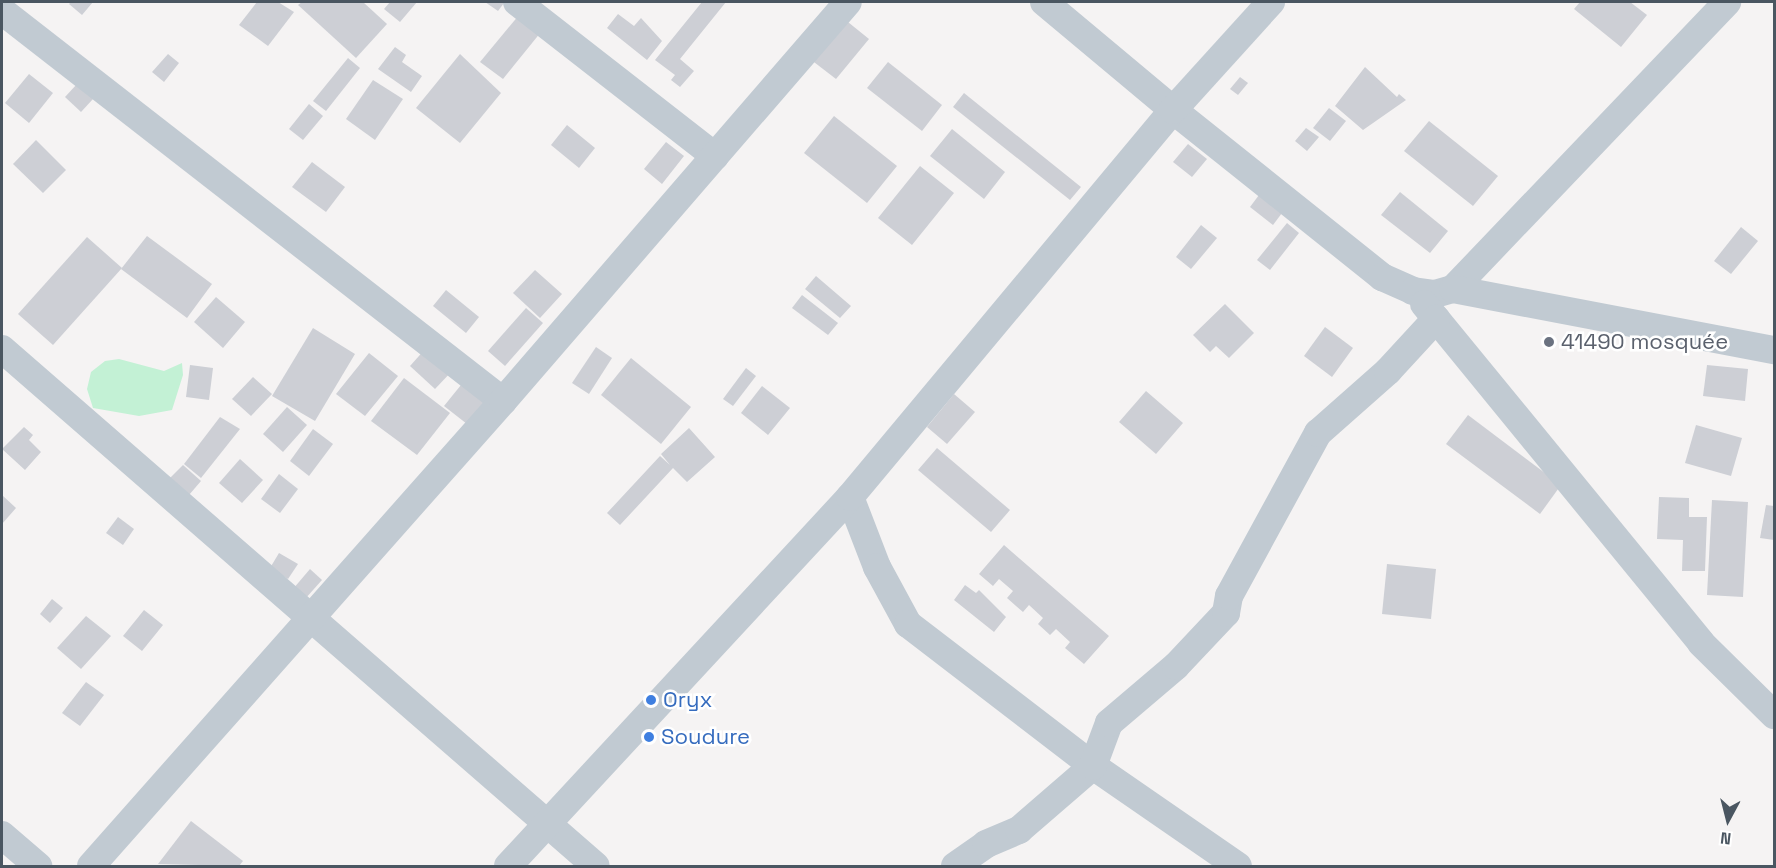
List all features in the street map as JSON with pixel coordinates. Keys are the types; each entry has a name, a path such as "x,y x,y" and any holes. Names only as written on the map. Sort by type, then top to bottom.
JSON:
{"street":[{"path":"517,2 716,156"},
{"path":"91,867 503,401 848,2"},
{"path":"1044,2 1173,110 1382,277 1413,291 1435,294 1453,289 1774,350"},
{"path":"508,867 546,823 850,497 1173,110 1271,2"},
{"path":"1453,289 1727,2"},
{"path":"2,11 503,401"},
{"path":"1413,291 1701,643 1774,715"},
{"path":"955,867 986,844 1019,830 1093,766 1109,723 1176,666 1226,613 1229,596 1318,433 1388,370 1436,319"},
{"path":"2,349 596,867"},
{"path":"850,497 877,567 908,624 1093,766 1238,867"},
{"path":"2,834 38,867"}],"green space":[{"path":"119,359 164,371 182,363 183,375 172,410 139,416 93,408 87,389 91,372 105,361"}],"building":[{"path":"71,2 93,2 82,15 69,4"},
{"path":"257,2 278,2 294,12 268,46 239,25"},
{"path":"302,2 363,2 387,24 356,58 298,5"},
{"path":"390,2 417,2 400,22 384,9"},
{"path":"485,2 503,2 504,3 498,11"},
{"path":"702,2 726,2 680,59 694,71 680,87 671,80 675,75 655,60"},
{"path":"1580,2 1630,2 1647,15 1621,47 1574,9"},
{"path":"618,14 634,26 641,18 662,41 647,60 607,28"},
{"path":"519,15 541,32 503,79 480,62"},
{"path":"843,18 869,39 836,79 810,59"},
{"path":"395,47 406,55 402,62 422,76 411,92 378,69"},
{"path":"168,54 179,63 164,82 152,72"},
{"path":"460,54 501,93 460,143 416,108"},
{"path":"348,58 360,68 326,111 313,101"},
{"path":"888,62 942,105 922,131 867,88"},
{"path":"1365,67 1397,97 1399,94 1406,100 1363,130 1335,106"},
{"path":"29,74 53,93 29,123 5,103"},
{"path":"1240,77 1248,83 1238,95 1230,89"},
{"path":"373,80 403,99 375,140 346,119"},
{"path":"77,84 93,99 81,112 65,97"},
{"path":"964,93 1081,187 1070,200 953,107"},
{"path":"309,104 323,116 303,140 289,129"},
{"path":"1329,108 1346,121 1330,141 1313,128"},
{"path":"834,116 897,166 867,203 804,153"},
{"path":"1429,121 1498,176 1473,206 1404,151"},
{"path":"567,125 595,148 579,168 551,145"},
{"path":"1306,128 1319,137 1307,151 1295,141"},
{"path":"952,129 1005,172 984,199 930,156"},
{"path":"36,140 66,170 43,193 13,164"},
{"path":"666,142 684,156 662,184 644,169"},
{"path":"1188,144 1207,159 1192,177 1173,162"},
{"path":"312,162 345,187 326,212 292,187"},
{"path":"920,166 954,193 912,245 878,218"},
{"path":"1400,192 1448,231 1430,253 1381,215"},
{"path":"1259,195 1282,213 1273,225 1250,207"},
{"path":"1287,223 1299,233 1270,270 1257,260"},
{"path":"1201,225 1217,238 1191,269 1176,257"},
{"path":"1741,227 1758,241 1731,274 1714,261"},
{"path":"147,236 212,284 187,318 121,269"},
{"path":"87,237 122,268 53,345 18,314"},
{"path":"535,270 562,294 540,318 513,293"},
{"path":"816,276 851,306 840,318 805,289"},
{"path":"446,290 479,317 466,333 433,306"},
{"path":"802,295 838,323 828,335 792,308"},
{"path":"216,297 245,322 223,348 194,322"},
{"path":"1225,304 1254,333 1229,358 1216,346 1210,352 1193,335"},
{"path":"526,308 543,323 505,366 488,351"},
{"path":"1325,327 1353,348 1332,377 1304,356"},
{"path":"313,328 355,354 315,421 272,396"},
{"path":"427,347 453,370 435,389 410,366"},
{"path":"596,347 612,358 589,394 572,383"},
{"path":"369,353 398,376 365,416 336,394"},
{"path":"631,358 691,407 661,444 601,395"},
{"path":"190,365 213,368 209,400 186,397"},
{"path":"1707,365 1748,369 1745,401 1703,396"},
{"path":"746,368 756,376 733,406 723,399"},
{"path":"253,377 272,394 251,416 232,399"},
{"path":"404,378 450,413 417,455 371,421"},
{"path":"465,380 488,398 467,424 444,406"},
{"path":"762,386 790,408 768,435 741,413"},
{"path":"1146,391 1183,423 1156,454 1119,422"},
{"path":"954,394 975,412 947,444 927,427"},
{"path":"287,407 307,425 283,452 263,434"},
{"path":"1468,415 1561,485 1540,514 1446,444"},
{"path":"220,417 240,429 201,478 184,464"},
{"path":"1696,425 1742,438 1731,476 1685,463"},
{"path":"24,427 33,435 29,440 41,452 25,470 2,449"},
{"path":"689,428 715,457 687,482 673,468 620,525 607,513 660,456 670,465 661,454"},
{"path":"313,429 333,444 309,476 290,461"},
{"path":"937,448 1010,510 991,532 918,470"},
{"path":"240,459 263,480 242,503 219,483"},
{"path":"183,465 201,481 189,495 170,478"},
{"path":"279,474 298,489 280,513 261,499"},
{"path":"2,495 16,508 2,524"},
{"path":"1659,497 1689,498 1689,517 1707,517 1705,571 1682,571 1683,540 1657,539"},
{"path":"1712,500 1748,502 1743,597 1707,595"},
{"path":"1766,505 1774,506 1774,540 1760,538"},
{"path":"118,517 134,529 123,545 106,533"},
{"path":"1004,545 1109,636 1084,664 1065,648 1070,642 1056,629 1050,635 1038,624 1043,618 1029,605 1023,612 1007,598 1013,591 999,579 993,586 979,574"},
{"path":"279,553 298,564 288,579 270,568"},
{"path":"1387,564 1436,569 1431,619 1382,614"},
{"path":"310,569 322,580 305,599 293,589"},
{"path":"965,585 976,593 979,590 1006,617 994,632 954,600"},
{"path":"52,599 63,608 50,623 40,614"},
{"path":"144,610 163,625 142,651 123,636"},
{"path":"86,616 111,636 81,669 57,648"},
{"path":"86,682 104,695 80,726 62,713"},
{"path":"191,821 243,861 239,866 158,864"}],"place":[{"name":"41490 mosquée","path":"1549,342"},
{"name":"Oryx","path":"651,700"},
{"name":"Soudure","path":"649,737"}]}
